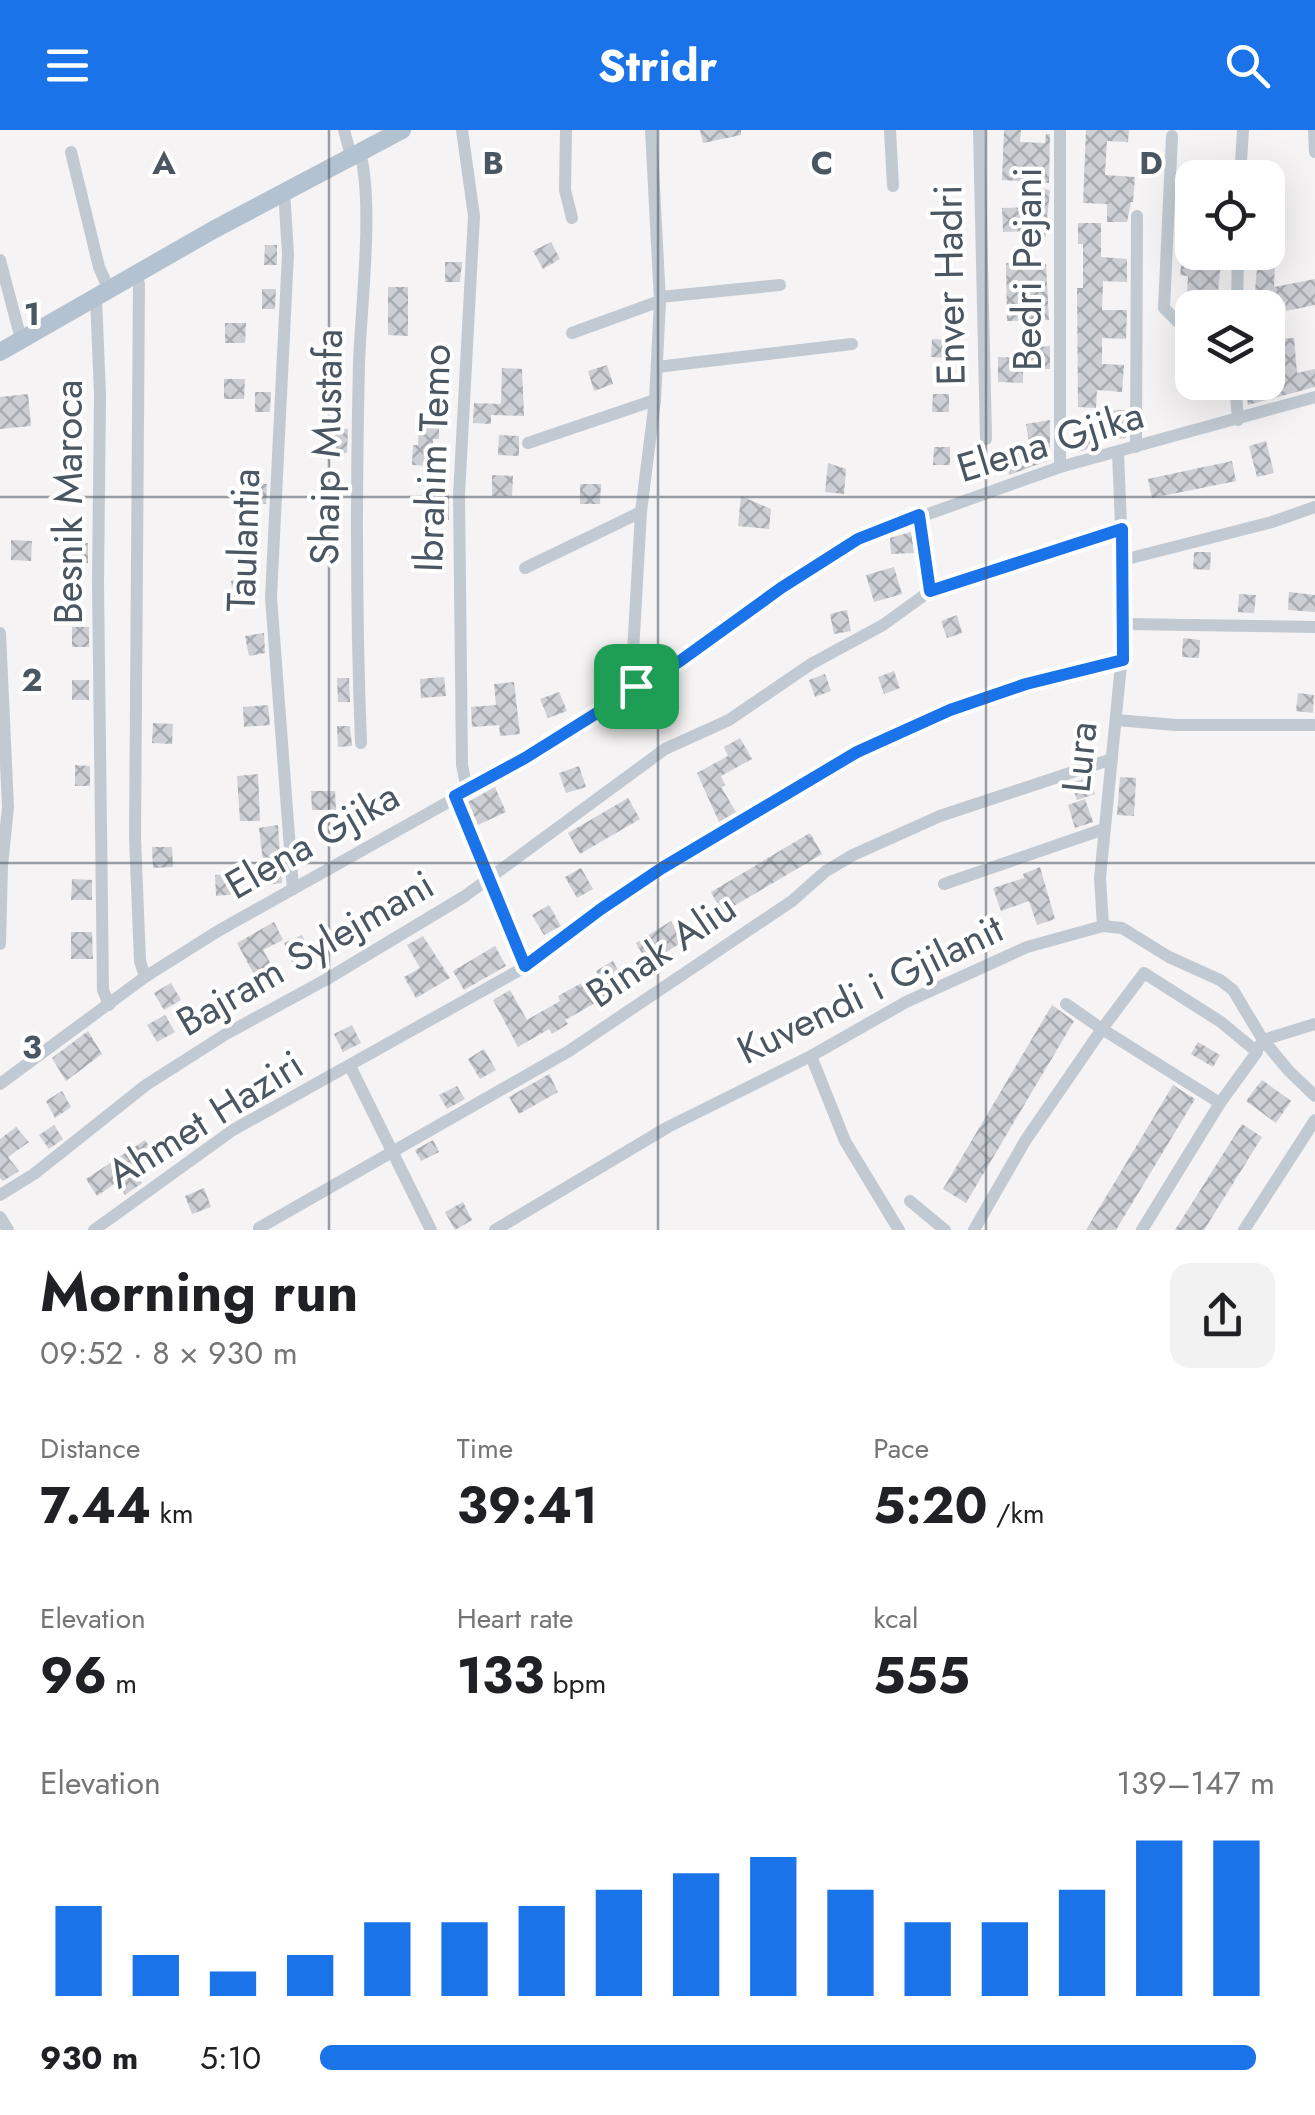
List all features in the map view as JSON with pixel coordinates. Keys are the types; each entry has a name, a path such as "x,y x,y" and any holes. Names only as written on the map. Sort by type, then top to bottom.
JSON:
{"main road":[{"path":"0,352 402,130"}],"street":[{"name":"Shaip Mustafa","path":"344,130 364,169 356,556 361,743"},
{"name":"Ibrahim Temo","path":"462,130 474,216 459,495 461,792 488,878 525,966"},
{"path":"566,130 566,190 572,218"},
{"path":"636,686 632,670 640,512 655,400 660,299 651,130"},
{"path":"890,130 893,186"},
{"name":"Enver Hadri","path":"979,130 986,439"},
{"name":"Bedri Pejani","path":"1060,130 1060,467"},
{"path":"1241,160 1242,130"},
{"path":"1314,130 1315,152"},
{"path":"1172,136 1164,308 1175,319"},
{"name":"Besnik Maroca","path":"71,152 103,294 98,584 103,990 109,1005"},
{"name":"Taulantia","path":"284,192 288,254 271,597 294,889"},
{"path":"1136,447 1137,216"},
{"path":"0,260 21,340"},
{"path":"136,275 139,284 135,837 144,977"},
{"path":"572,333 660,299 780,285"},
{"path":"657,367 852,344"},
{"name":"Elena Gjika","path":"1,1079 144,977 525,758 680,661 781,588 858,539 1060,467 1315,397"},
{"path":"528,443 655,400"},
{"path":"1236,400 1238,420"},
{"name":"Lura","path":"1103,926 1100,878 1125,624 1118,452"},
{"path":"1124,560 1315,508"},
{"path":"525,568 640,512"},
{"name":"Elena Gjika","path":"919,515 930,591"},
{"name":"Bajram Sylejmani","path":"0,1194 34,1174 146,1085 226,1034 377,950 488,878 664,749 728,720 811,664 883,625 930,591 1122,529"},
{"path":"1125,624 1315,627"},
{"path":"0,633 8,807 0,944"},
{"path":"350,1066 525,966 662,868 857,752 950,710 1026,684 1123,660"},
{"path":"1116,720 1176,725 1315,725"},
{"name":"Binak Aliu","path":"259,1228 569,1052 779,910 826,871 853,855 940,816 1112,759"},
{"name":"Lura","path":"944,884 1104,829"},
{"path":"1103,926 1122,928 1169,958 1220,980 1233,990 1260,1046"},
{"name":"Kuvendi i Gjilanit","path":"495,1230 710,1104 811,1056 906,1002 1026,947 1103,926"},
{"path":"974,1230 1026,1141 1144,973 1260,1046 1315,1096"},
{"path":"1066,1004 1220,1103"},
{"path":"1142,1230 1260,1046 1315,1024"},
{"path":"811,1056 845,1140 899,1230"},
{"name":"Ahmet Haziri","path":"94,1230 233,1130 350,1066 431,1230"},
{"path":"1244,1230 1315,1120"},
{"path":"910,1201 945,1230"},
{"path":"0,1217 8,1230"}],"building":[{"path":"700,130 741,130 741,135 703,143"},
{"path":"1004,130 1021,130 1020,142 1045,143 1046,134 1050,134 1049,183 1002,180"},
{"path":"1086,130 1129,130 1128,142 1107,141 1105,175 1135,177 1127,222 1107,222 1107,204 1083,203"},
{"path":"1040,188 1050,190 1045,240 1025,240 1025,231 1003,232 1002,208 1038,207"},
{"path":"1078,223 1101,223 1101,257 1127,259 1127,282 1103,281 1102,310 1127,310 1126,339 1102,338 1102,364 1124,365 1122,392 1097,390 1096,408 1078,407 1077,288 1083,288 1083,244 1078,244"},
{"path":"551,242 560,259 543,269 533,251"},
{"path":"265,245 277,245 277,265 264,265"},
{"path":"445,262 462,262 460,282 445,282"},
{"path":"1006,263 1046,264 1049,320 1007,321"},
{"path":"1181,270 1220,270 1218,290 1187,290 1188,276 1180,275"},
{"path":"1257,270 1275,270 1274,287 1315,279 1315,305 1286,311 1285,290 1255,290"},
{"path":"388,287 408,287 408,336 388,335"},
{"path":"262,289 276,289 275,309 262,309"},
{"path":"225,323 246,323 245,343 225,343"},
{"path":"1294,338 1297,373 1315,369 1315,387 1285,395 1285,339"},
{"path":"932,339 948,340 948,358 931,357"},
{"path":"1050,346 1050,369 1023,370 1023,383 998,382 998,357 1030,358 1030,348"},
{"path":"607,365 613,384 594,391 588,371"},
{"path":"502,368 522,369 524,416 491,415 491,424 473,423 474,403 501,404"},
{"path":"224,379 245,379 244,399 224,399"},
{"path":"255,392 271,392 270,412 255,412"},
{"path":"28,394 31,426 0,429 0,397"},
{"path":"933,394 949,394 949,412 932,412"},
{"path":"1126,410 1126,438 1099,441 1100,446 1076,452 1073,434 1104,429 1103,411"},
{"path":"419,419 439,419 439,439 433,439 433,466 412,465"},
{"path":"1050,420 1050,460 1009,475 1005,452 1030,448 1026,424"},
{"path":"335,429 348,429 347,453 336,453"},
{"path":"499,435 519,436 519,456 498,455"},
{"path":"1266,441 1274,473 1257,477 1249,446"},
{"path":"934,447 950,447 950,465 933,465"},
{"path":"1232,461 1236,481 1152,498 1148,479"},
{"path":"828,463 846,469 844,494 825,492"},
{"path":"492,475 513,476 512,496 492,496"},
{"path":"248,484 267,484 266,504 247,504"},
{"path":"580,484 601,484 600,504 580,504"},
{"path":"426,489 449,490 449,520 425,519"},
{"path":"741,496 771,509 769,529 738,526"},
{"path":"911,532 914,553 891,554 890,538"},
{"path":"11,540 32,541 31,561 11,560"},
{"path":"68,543 88,543 88,563 68,563"},
{"path":"1194,552 1211,552 1210,570 1193,569"},
{"path":"894,567 902,594 874,602 866,575"},
{"path":"254,577 258,603 235,607 231,581"},
{"path":"1289,592 1315,595 1315,612 1288,610"},
{"path":"1239,594 1256,595 1254,613 1238,612"},
{"path":"847,610 851,631 834,634 830,614"},
{"path":"957,615 962,633 947,638 941,621"},
{"path":"72,627 89,627 89,647 72,647"},
{"path":"264,633 265,653 249,656 245,636"},
{"path":"1183,638 1200,640 1199,658 1182,657"},
{"path":"894,671 900,688 884,694 878,677"},
{"path":"825,674 831,691 815,697 809,680"},
{"path":"444,677 446,696 421,698 420,679"},
{"path":"337,678 349,678 350,702 338,702"},
{"path":"72,680 89,680 89,700 72,700"},
{"path":"514,682 520,734 500,736 499,725 472,727 471,707 496,705 494,684"},
{"path":"559,692 567,711 548,718 540,699"},
{"path":"1298,693 1314,695 1313,713 1296,711"},
{"path":"268,705 270,725 244,727 243,707"},
{"path":"153,723 173,724 172,744 152,743"},
{"path":"337,726 350,726 352,746 338,747"},
{"path":"740,738 752,759 721,776 725,785 721,787 736,812 719,822 697,773 728,756 724,747"},
{"path":"75,765 90,766 90,786 75,786"},
{"path":"579,766 586,787 566,793 559,773"},
{"path":"258,774 260,821 240,821 237,776"},
{"path":"1089,777 1095,794 1077,800 1071,783"},
{"path":"1120,777 1136,778 1134,816 1117,815"},
{"path":"495,787 506,812 478,825 468,802"},
{"path":"311,791 335,791 336,810 312,810"},
{"path":"628,798 640,819 580,854 568,833"},
{"path":"1085,799 1093,822 1075,828 1068,805"},
{"path":"278,825 282,883 266,885 259,828"},
{"path":"810,833 822,854 722,913 711,892"},
{"path":"152,847 172,847 173,867 153,868"},
{"path":"1040,867 1055,919 1037,925 1029,901 1001,911 993,888 1024,878 1023,874"},
{"path":"581,868 593,889 577,898 565,877"},
{"path":"235,873 236,894 216,896 215,875"},
{"path":"72,879 92,880 92,900 71,900"},
{"path":"549,905 561,926 544,935 532,915"},
{"path":"671,921 682,942 648,964 636,943"},
{"path":"274,922 283,940 263,950 276,973 258,982 237,943"},
{"path":"71,932 92,932 93,959 71,959"},
{"path":"302,935 311,953 292,962 284,943"},
{"path":"423,936 450,978 416,998 404,977 420,968 407,945"},
{"path":"495,946 506,966 464,990 453,971"},
{"path":"613,961 624,982 565,1020 568,1024 552,1034 549,1029 518,1047 493,1000 510,990 527,1020 560,1001 558,996"},
{"path":"171,983 181,1000 164,1010 154,993"},
{"path":"1052,1005 1074,1021 966,1203 943,1189"},
{"path":"165,1015 175,1032 157,1042 147,1025"},
{"path":"352,1025 361,1043 343,1052 334,1034"},
{"path":"88,1031 102,1054 66,1081 52,1058"},
{"path":"1198,1042 1220,1055 1213,1067 1191,1054"},
{"path":"484,1049 496,1070 480,1079 468,1059"},
{"path":"549,1074 558,1092 519,1114 509,1097"},
{"path":"1262,1080 1291,1101 1276,1123 1246,1101"},
{"path":"1173,1085 1195,1099 1116,1230 1086,1230"},
{"path":"457,1086 465,1099 447,1109 439,1095"},
{"path":"62,1091 71,1107 55,1118 46,1101"},
{"path":"1242,1124 1262,1137 1204,1230 1175,1230"},
{"path":"54,1125 63,1139 49,1149 39,1135"},
{"path":"16,1127 29,1142 8,1157 19,1171 3,1181 0,1139"},
{"path":"145,1140 156,1158 134,1171 142,1183 125,1195 117,1182 97,1196 86,1179"},
{"path":"433,1140 439,1152 421,1161 415,1150"},
{"path":"204,1188 211,1207 192,1214 185,1196"},
{"path":"463,1202 472,1220 455,1230 445,1212"}],"route":[{"path":"919,515 930,591 1122,529 1123,660 1026,684 950,710 857,752 662,868 525,966 455,796 525,758 636,686 680,661 781,588 858,539 919,515"}]}
